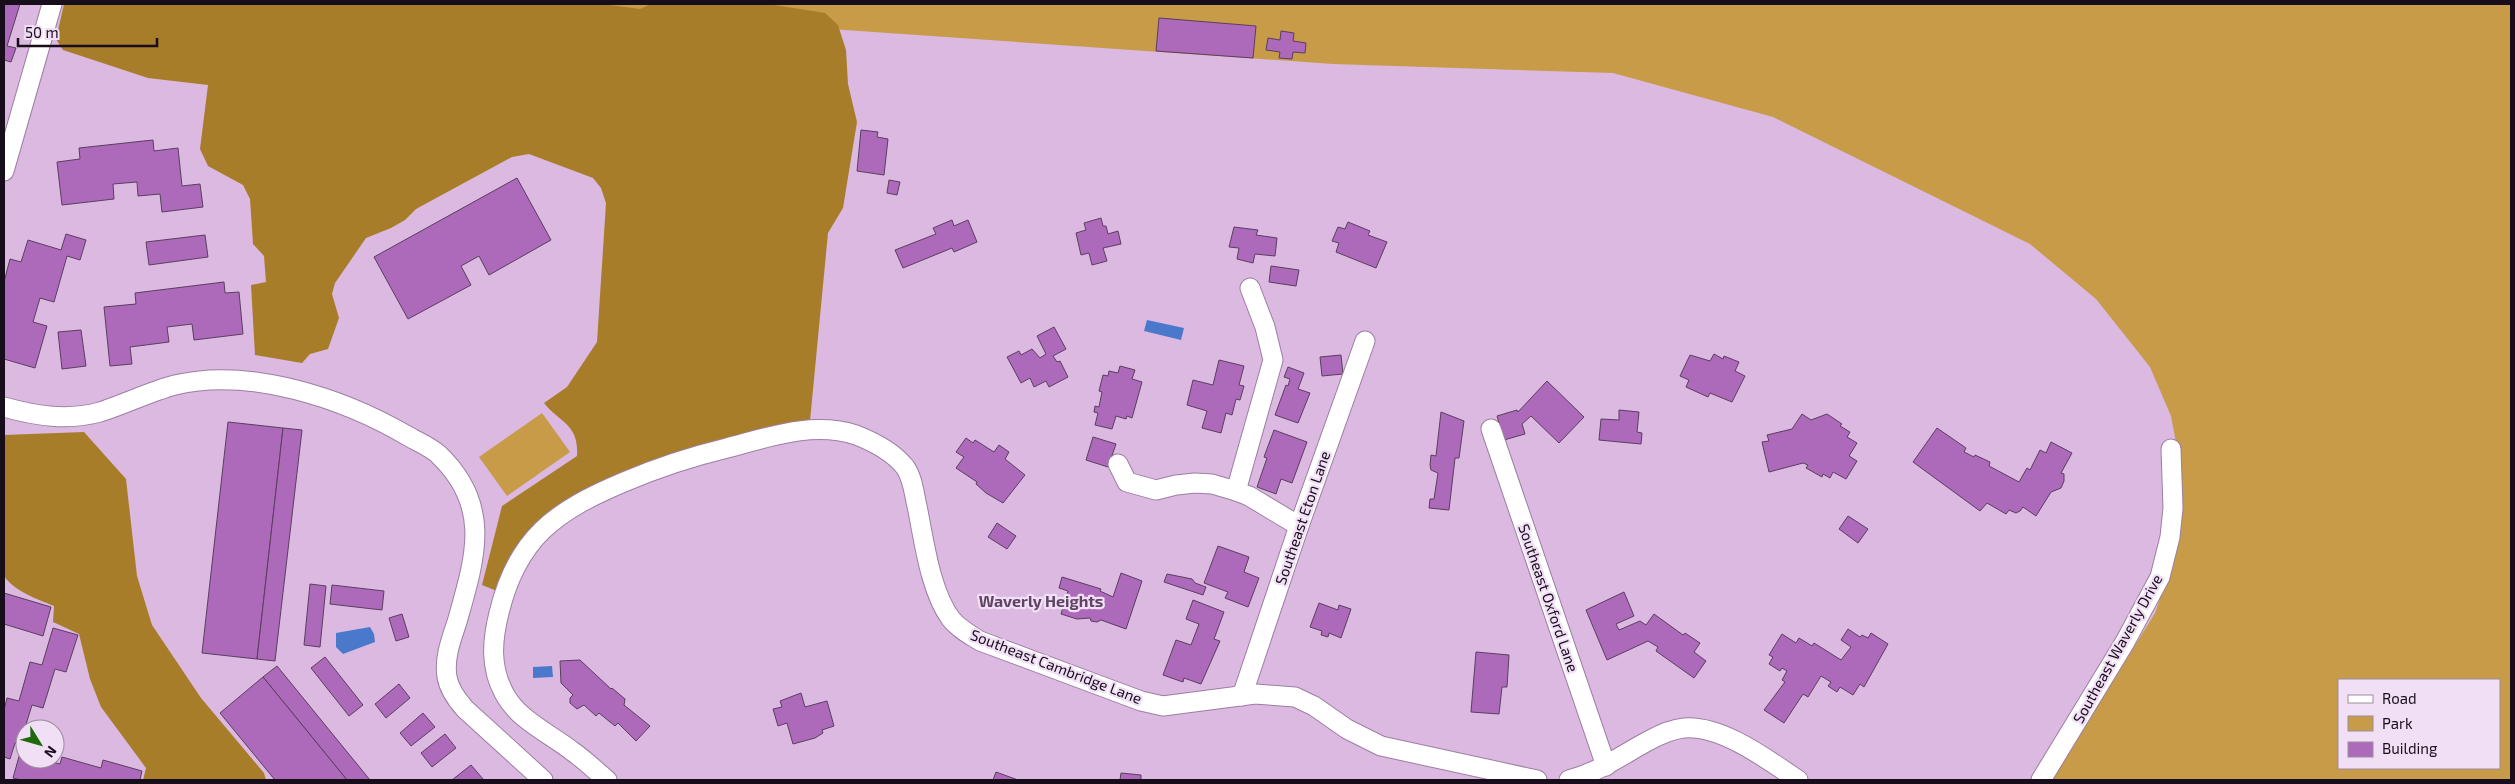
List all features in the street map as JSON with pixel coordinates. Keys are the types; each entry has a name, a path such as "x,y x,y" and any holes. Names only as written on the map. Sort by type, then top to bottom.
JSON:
{"street":[{"path":"4,171 52,4"},
{"path":"1236,491 1272,360 1265,327 1250,288"},
{"name":"Southeast Eton Lane","path":"1242,696 1299,526 1365,342"},
{"path":"4,406 40,416 65,417 101,412 176,385 219,381 262,383 305,391 346,405 396,429 436,452 459,476 469,498 476,536 470,574 447,656 447,678 455,697 465,709 543,780"},
{"name":"Southeast Cambridge Lane","path":"607,780 573,751 525,718 504,693 494,666 493,640 503,595 516,564 533,540 553,519 591,496 671,462 782,433 811,429 853,434 873,442 885,449 906,468 912,483 935,584 951,618 964,632 980,640 1141,701 1163,706 1255,694 1295,697 1314,706 1347,729 1381,746 1537,780"},
{"name":"Southeast Oxford Lane","path":"1491,429 1606,766"},
{"name":"Southeast Waverly Drive","path":"2041,780 2125,642 2160,577 2168,547 2174,508 2171,450"},
{"path":"1118,464 1127,482 1156,490 1195,482 1212,484 1249,496 1299,526"},
{"path":"1569,780 1606,766 1667,732 1685,728 1707,732 1736,742 1798,780"}],"green space":[{"path":"471,4 2511,4 2511,780 2052,780 2155,613 2174,559 2181,527 2180,464 2171,416 2150,367 2096,299 2030,244 1773,117 1613,73 1333,64"},
{"path":"542,413 570,452 507,496 479,457"}],"shaded area":[{"path":"64,4 602,4 640,9 651,4 768,4 825,13 838,25 846,50 848,84 857,122 843,208 828,233 810,421 741,434 668,457 543,518 523,538 509,560 497,591 482,585 502,506 577,456 577,445 572,431 544,403 567,387 597,342 606,203 601,188 593,178 529,154 512,157 416,209 405,220 391,228 366,238 335,283 332,294 339,318 328,349 310,354 302,363 255,355 251,285 266,282 264,256 253,244 250,199 243,185 208,166 200,149 208,85 148,78 63,50 56,39"},
{"path":"84,432 126,479 137,576 152,625 201,698 264,773 266,780 143,780 146,768 101,707 90,679 79,634 53,622 54,606 20,590 4,576 4,435"}],"water":[{"path":"1147,320 1184,328 1181,340 1144,331"},
{"path":"370,627 374,634 375,642 343,654 336,647 336,633"},
{"path":"552,666 553,677 533,678 533,667"}],"building":[{"path":"4,4 20,4 7,46 16,48 11,62 4,60"},
{"path":"1159,18 1256,26 1253,58 1156,51"},
{"path":"1281,31 1294,33 1293,41 1306,43 1305,53 1293,52 1292,59 1279,58 1280,52 1266,50 1268,38 1280,40"},
{"path":"861,130 878,132 877,137 888,139 884,175 857,171"},
{"path":"153,140 154,151 178,148 182,186 200,184 203,207 162,212 160,194 138,196 137,182 113,184 114,199 62,205 57,162 80,159 79,148"},
{"path":"517,178 551,240 489,275 479,256 461,266 471,285 408,319 374,257"},
{"path":"889,180 900,182 897,195 887,193"},
{"path":"1101,218 1108,234 1118,231 1121,244 1103,248 1107,261 1092,265 1089,253 1081,255 1076,233 1086,230 1084,223"},
{"path":"952,220 954,226 968,220 977,242 954,252 952,248 903,268 895,250 936,234 933,228"},
{"path":"1348,222 1370,231 1368,235 1387,242 1376,268 1336,252 1339,243 1332,241 1338,227 1345,229"},
{"path":"1234,227 1258,230 1256,235 1277,238 1275,256 1255,254 1253,263 1237,259 1239,248 1229,247"},
{"path":"66,234 86,240 80,260 67,256 54,302 40,298 33,322 47,326 35,368 4,359 4,282 10,259 21,262 28,240 61,250"},
{"path":"205,235 208,257 149,265 146,242"},
{"path":"1271,266 1299,270 1296,286 1269,282"},
{"path":"224,282 225,293 239,292 243,334 194,340 192,324 167,327 169,342 130,347 132,364 110,366 104,307 136,304 135,293"},
{"path":"1054,327 1066,349 1053,356 1057,362 1060,361 1068,377 1049,387 1046,381 1034,387 1030,378 1021,383 1007,357 1019,351 1021,355 1032,349 1040,358 1046,354 1037,336"},
{"path":"81,330 86,366 62,369 58,332"},
{"path":"1714,354 1723,359 1724,356 1739,362 1735,371 1745,376 1732,402 1710,393 1708,397 1686,387 1689,380 1680,376 1690,355 1710,361"},
{"path":"1341,355 1343,374 1322,376 1320,357"},
{"path":"1219,360 1244,366 1239,385 1244,386 1240,400 1236,399 1232,415 1226,413 1221,433 1202,428 1207,411 1187,405 1193,380 1213,385"},
{"path":"1120,366 1135,370 1132,379 1142,382 1132,418 1127,416 1126,419 1116,416 1112,429 1095,425 1098,413 1094,412 1095,406 1099,407 1102,392 1099,391 1103,375 1108,376 1109,371 1118,373"},
{"path":"1288,367 1304,373 1298,389 1310,393 1298,423 1275,415 1290,379 1284,377"},
{"path":"1547,381 1584,417 1559,443 1531,416 1522,424 1525,434 1504,440 1497,416 1517,410 1518,412"},
{"path":"1619,410 1639,412 1637,432 1642,433 1641,444 1599,440 1601,419 1619,420"},
{"path":"1441,412 1464,421 1459,458 1455,458 1449,510 1429,508 1430,499 1434,499 1438,473 1431,470 1431,455 1436,456"},
{"path":"1802,414 1811,420 1827,414 1850,432 1847,437 1857,443 1849,456 1857,461 1846,479 1833,472 1830,478 1823,474 1822,477 1806,468 1808,465 1803,463 1769,472 1762,442 1769,441 1767,435 1792,429"},
{"path":"228,422 283,428 257,659 202,653"},
{"path":"283,428 302,430 275,661 257,659"},
{"path":"1937,428 1966,448 1964,452 1990,462 1989,466 2019,482 2027,468 2030,470 2040,450 2046,453 2051,442 2072,453 2061,473 2064,474 2064,481 2061,488 2051,492 2036,516 2023,507 2016,513 2009,510 2006,514 1987,503 1980,511 1913,462"},
{"path":"1274,430 1307,442 1292,483 1281,479 1276,494 1257,487 1267,458 1264,457"},
{"path":"1093,437 1116,444 1108,467 1086,460"},
{"path":"966,438 973,443 975,440 994,452 999,445 1009,452 1005,459 1025,475 1003,503 986,493 976,484 977,482 956,468 964,457 956,452"},
{"path":"1848,516 1868,529 1858,543 1839,529"},
{"path":"997,523 1016,536 1007,549 988,537"},
{"path":"1218,546 1249,557 1244,572 1259,578 1248,607 1225,598 1228,592 1204,583"},
{"path":"1121,573 1142,581 1126,629 1101,620 1097,622 1091,621 1090,618 1077,619 1061,614 1068,591 1059,588 1062,577 1101,589 1100,591 1113,597"},
{"path":"1167,574 1192,579 1195,583 1206,587 1203,595 1164,582"},
{"path":"310,584 326,586 320,647 304,645"},
{"path":"332,585 384,591 382,610 330,604"},
{"path":"1624,592 1634,616 1616,624 1619,630 1640,621 1646,625 1654,614 1683,635 1685,633 1700,643 1694,652 1706,661 1694,678 1656,651 1658,647 1648,641 1607,660 1586,610"},
{"path":"4,593 51,607 43,636 4,624"},
{"path":"1193,600 1224,612 1214,639 1220,641 1201,684 1184,678 1183,682 1163,675 1176,640 1191,645 1199,624 1186,619"},
{"path":"1319,603 1338,610 1339,605 1351,609 1341,638 1329,633 1328,637 1321,635 1322,631 1310,627"},
{"path":"402,614 409,637 396,641 389,618"},
{"path":"53,628 78,635 66,672 55,669 43,708 32,705 28,719 15,719 15,743 10,759 4,757 4,710 7,698 19,701 30,662 42,665"},
{"path":"1848,629 1860,637 1862,635 1868,638 1871,633 1888,644 1864,687 1860,684 1853,695 1840,687 1837,692 1828,686 1831,682 1821,676 1808,697 1803,694 1784,723 1764,710 1785,682 1782,680 1787,671 1782,668 1780,671 1769,664 1773,657 1769,655 1782,634 1796,643 1799,638 1812,646 1814,643 1841,660 1851,647 1841,640"},
{"path":"1476,652 1509,655 1507,687 1502,687 1499,714 1471,712"},
{"path":"325,657 363,705 349,716 311,668"},
{"path":"580,660 611,689 625,699 624,705 650,726 636,741 618,723 615,726 599,713 596,716 584,705 577,709 570,703 570,698 573,695 561,683 560,661"},
{"path":"277,666 370,780 347,780 263,677"},
{"path":"263,677 347,780 275,780 220,713"},
{"path":"399,684 410,698 386,718 375,704"},
{"path":"801,693 805,707 827,701 834,726 822,730 823,733 815,738 793,744 787,723 778,726 773,709 782,707 780,701"},
{"path":"423,713 435,727 411,746 400,733"},
{"path":"445,734 456,748 432,767 421,753"},
{"path":"65,758 101,768 103,760 142,771 140,780 21,780 13,778 16,769 65,769"},
{"path":"471,765 483,779 452,780"},
{"path":"996,772 1018,780 993,780"},
{"path":"1121,773 1141,775 1141,780 1120,780"}],"district":[{"name":"Waverly Heights","path":"1041,601"}]}
